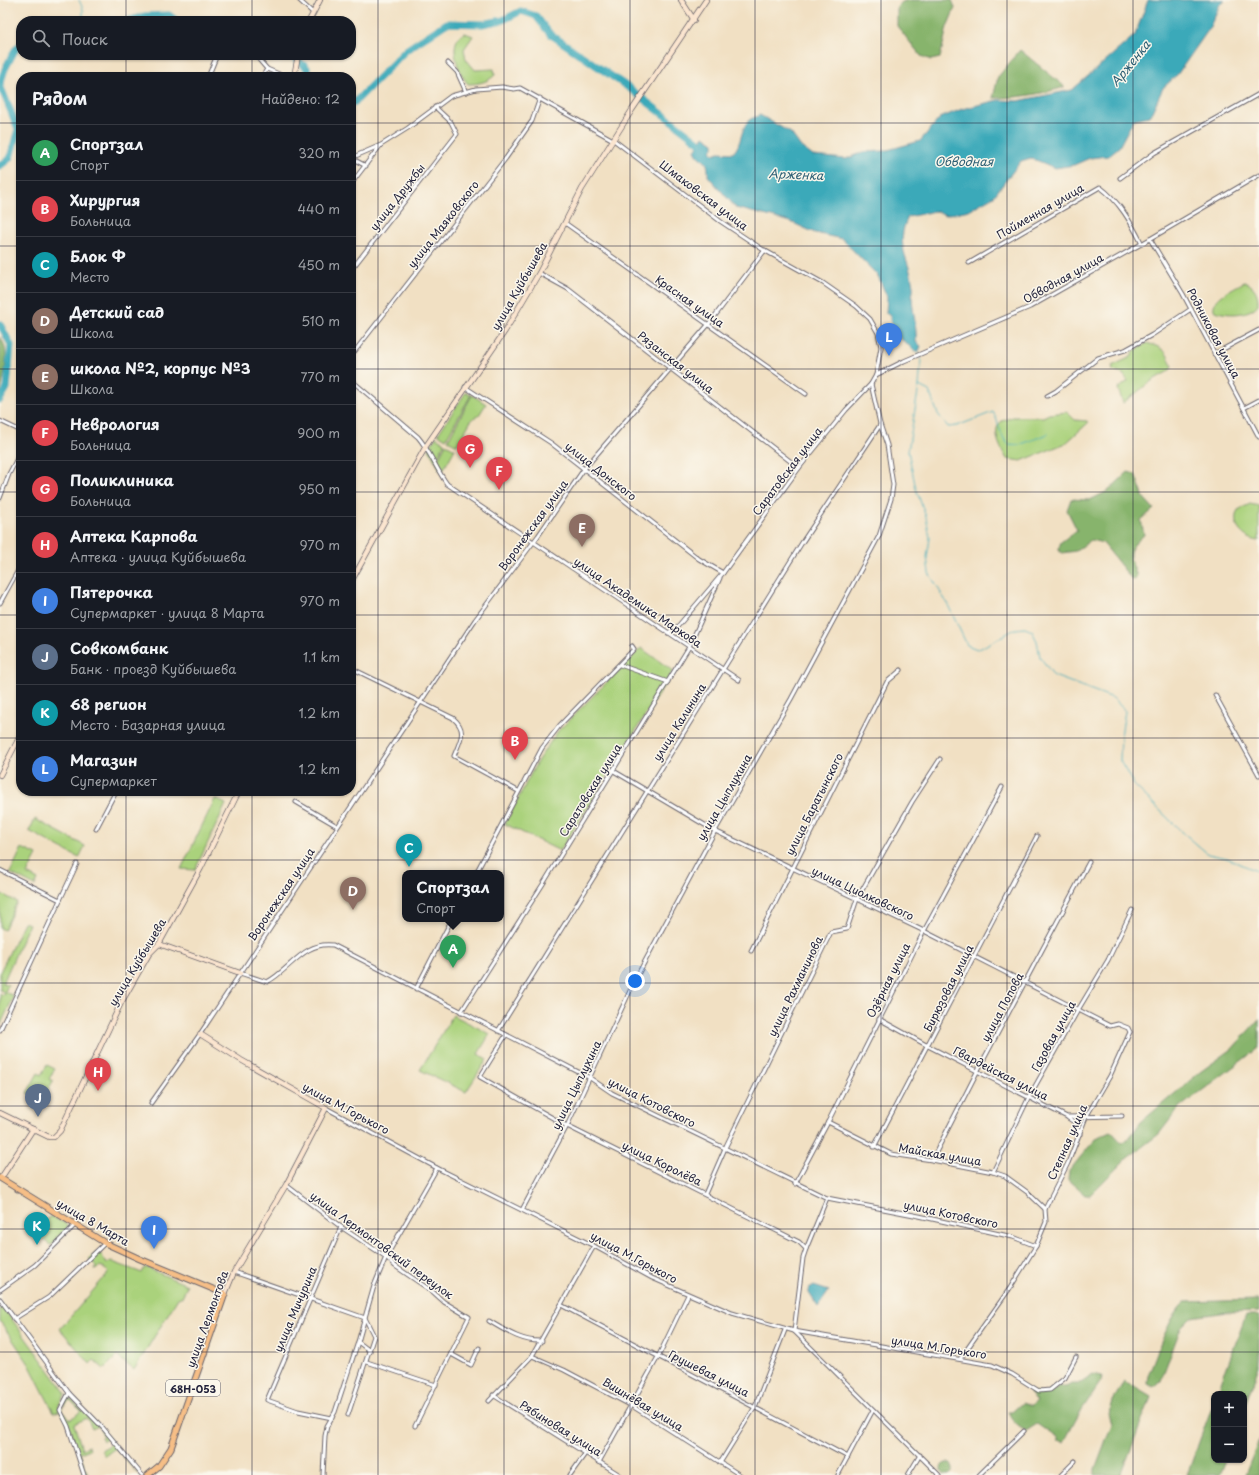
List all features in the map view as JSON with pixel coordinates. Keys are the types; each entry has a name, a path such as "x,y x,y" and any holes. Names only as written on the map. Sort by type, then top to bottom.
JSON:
{"main road":[{"name":"улица 8 Марта","path":"0,1178 105,1242 145,1262 225,1294"},
{"name":"улица Лермонтова","path":"148,1475 159,1466 171,1448 225,1294"}],"street":[{"path":"299,0 312,12"},
{"path":"310,16 320,0"},
{"path":"681,0 694,20"},
{"name":"улица Куйбышева","path":"356,573 426,446 505,331 539,273 582,190 613,139 706,0"},
{"path":"210,72 215,60"},
{"path":"259,60 267,69 274,72"},
{"path":"294,72 297,60"},
{"path":"448,63 457,72 466,92"},
{"name":"Шмаковская улица","path":"356,156 381,145 408,128 451,96 476,89 502,87 514,89 520,88 613,139 720,221 765,250 823,283 856,306 870,319 878,333 881,347 876,375"},
{"path":"1120,178 1154,153 1259,94"},
{"name":"улица Маяковского","path":"356,350 506,158 532,121 540,98"},
{"name":"улица Дружбы","path":"356,264 457,134 450,122 435,107"},
{"name":"Шмаковская улица","path":"356,178 381,145"},
{"path":"356,161 366,166"},
{"name":"Обводная улица","path":"876,375 904,361 1030,307 1259,176"},
{"name":"Пойменная улица","path":"969,263 1100,187 1112,196 1132,225 1142,244"},
{"name":"Красная улица","path":"565,223 806,394"},
{"name":"Родниковая улица","path":"1150,239 1191,309 1259,437"},
{"name":"Воронежская улица","path":"151,1103 200,1034 475,620 533,542 584,469 708,325 765,250"},
{"name":"Рязанская улица","path":"539,273 568,289 799,468"},
{"path":"1047,396 1056,391 1098,358 1124,350 1152,335 1191,309"},
{"path":"1214,354 1259,330"},
{"path":"871,384 876,375"},
{"name":"улица Академика Маркова","path":"356,384 426,446 434,464 447,484 739,680"},
{"name":"Саратовская улица","path":"668,632 678,626 723,572 799,468 858,396 871,384"},
{"name":"улица Цыплухина","path":"522,1210 567,1126 636,978 715,831 791,699 879,536 891,499 893,486 886,445 871,384"},
{"name":"улица Донского","path":"465,388 551,443 699,559 723,572"},
{"path":"1244,408 1259,400"},
{"path":"0,420 16,428"},
{"name":"улица Калинина","path":"498,1031 722,669 803,541 880,424"},
{"path":"0,498 16,460"},
{"name":"Саратовская улица","path":"461,1012 543,884 612,770 690,646 723,572"},
{"path":"0,603 16,574"},
{"path":"478,870 518,791 536,759 552,735 620,665 634,649 632,646"},
{"path":"620,665 668,682"},
{"path":"356,670 422,701 453,718 460,724 462,735 454,756 518,791"},
{"name":"улица Баратынского","path":"751,950 887,682 901,670"},
{"path":"1214,695 1259,774"},
{"path":"0,775 16,744"},
{"name":"улица Рахманинова","path":"705,1194 725,1149 832,932 847,929 857,899 912,802 940,759"},
{"name":"улица Циолковского","path":"612,770 715,831 791,869 924,931 1025,984 1110,1026 1118,1024 1126,1026 1130,1032"},
{"name":"Озёрная улица","path":"795,1184 828,1122 924,931 1002,787"},
{"path":"96,829 113,796"},
{"name":"улица Куйбышева","path":"33,1129 49,1137 54,1137 60,1131 121,1004 149,954 159,944 201,868 237,796"},
{"path":"296,802 337,826"},
{"name":"Бирюзовая улица","path":"874,1147 1037,836"},
{"name":"улица Попова","path":"932,1160 978,1070 1089,862"},
{"path":"0,1030 77,864"},
{"path":"0,870 60,900"},
{"name":"Газовая улица","path":"993,1172 1029,1097 1108,960 1132,910"},
{"path":"416,989 450,922"},
{"path":"159,944 240,973"},
{"name":"улица Котовского","path":"240,973 267,982 306,951 326,944 341,949 590,1078 612,1093 826,1198 919,1216 1006,1236 1036,1246"},
{"name":"Гвардейская улица","path":"879,1019 928,1046 978,1070 1067,1117 1122,1116"},
{"name":"Степная улица","path":"960,1359 1010,1288 1036,1246 1046,1222 1045,1209 1068,1163 1086,1117 1110,1076 1130,1032"},
{"name":"улица М.Горького","path":"200,1034 241,1060 326,1108 438,1168 594,1246 652,1278 732,1313 786,1330 992,1364 1012,1374 1039,1391 1050,1390 1065,1378 1076,1357"},
{"name":"улица Королёва","path":"506,1035 480,1077 567,1126 705,1194 798,1242 806,1249"},
{"name":"улица Лермонтова","path":"225,1294 234,1272 286,1185 326,1108"},
{"path":"0,1113 33,1129 0,1178"},
{"path":"1067,1117 1074,1122 1080,1134"},
{"name":"Майская улица","path":"828,1122 874,1147 891,1154 932,1160 1006,1176 1027,1192 1045,1209"},
{"path":"323,1475 327,1426 332,1418 358,1342 374,1286 386,1257 438,1168"},
{"name":"улица Лермонтовский переулок","path":"286,1185 341,1227 386,1257 395,1266 433,1292 444,1302 469,1317 451,1354"},
{"path":"826,1198 803,1258 794,1331 938,1474"},
{"path":"0,1290 35,1265 75,1224"},
{"name":"улица Мичурина","path":"332,1418 298,1411 266,1400 341,1227"},
{"path":"14,1318 54,1293 105,1242"},
{"path":"489,1401 493,1395 532,1356 542,1341 560,1305 594,1246"},
{"path":"234,1272 309,1300 365,1318 374,1336 367,1362 348,1415"},
{"path":"599,1462 632,1406 688,1295"},
{"path":"0,1299 69,1393 103,1428 142,1475"},
{"name":"Грушевая улица","path":"560,1305 848,1457"},
{"path":"489,1321 518,1338 531,1342 542,1341"},
{"path":"720,1463 755,1407 786,1330"},
{"path":"358,1342 370,1351"},
{"path":"415,1426 451,1354 471,1365 479,1348"},
{"name":"Вишнёвая улица","path":"532,1356 564,1370 632,1406 740,1475"},
{"path":"367,1362 436,1385"},
{"path":"69,1393 60,1409 68,1426 84,1475"},
{"name":"Рябиновая улица","path":"493,1395 620,1475"},
{"path":"838,1475 874,1410"},
{"path":"979,1475 1024,1431"},
{"path":"570,1475 585,1454"},
{"path":"908,1475 920,1455"},
{"path":"1061,1475 1075,1461"}],"green space":[{"path":"909,0 952,0 955,8 947,27 940,58 931,60 921,56 897,26 897,7 902,2"},
{"path":"465,33 473,36 464,49 466,59 475,70 494,69 495,75 486,81 468,84 464,79 458,65 455,49 456,42 459,37"},
{"path":"1020,50 1065,87 1029,95 993,98 998,77"},
{"path":"1244,282 1253,287 1258,296 1258,304 1255,308 1244,313 1237,314 1218,312 1214,310 1216,301 1220,297"},
{"path":"0,337 5,349 6,364 0,393"},
{"path":"1147,343 1164,351 1172,367 1169,371 1153,380 1123,403 1118,389 1128,381 1123,374 1113,371 1112,366 1131,357 1134,351"},
{"path":"466,392 471,395 446,439 438,434"},
{"path":"472,395 486,404 479,415 472,419 457,445 448,440"},
{"path":"1067,412 1075,420 1087,421 1088,423 1066,443 1021,461 1007,459 998,440 997,434 997,429 1002,421 1012,417 1043,417 1049,414"},
{"path":"436,437 445,443 435,461 429,449"},
{"path":"446,444 455,449 442,472 436,463"},
{"path":"1128,472 1135,474 1144,498 1154,509 1141,520 1144,535 1131,549 1130,557 1137,576 1133,581 1103,543 1091,540 1076,551 1062,553 1058,550 1061,542 1077,530 1067,510 1071,499 1090,500 1108,491"},
{"path":"1250,504 1259,506 1259,541 1248,538 1237,526 1236,516 1238,510"},
{"path":"641,648 673,671 560,851 505,824 538,760 558,731"},
{"path":"215,799 226,804 195,870 181,869"},
{"path":"35,819 85,846 79,858 29,831"},
{"path":"22,848 37,855 27,874 38,880 35,886 10,873"},
{"path":"0,893 17,902 4,930 0,928"},
{"path":"24,922 29,924 3,983 8,985 5,992 14,996 0,1026 0,993 3,995 4,992 0,990 0,972"},
{"path":"453,1015 490,1034 478,1054 487,1059 466,1092 420,1070"},
{"path":"1259,1019 1259,1046 1257,1049 1179,1108 1159,1134 1125,1160 1090,1195 1085,1195 1068,1180 1069,1171 1098,1137 1111,1131 1122,1143 1129,1138 1141,1122 1200,1072 1232,1049"},
{"path":"47,1065 55,1069 49,1079 53,1081 42,1101 27,1093 38,1073 41,1075"},
{"path":"50,1216 65,1223 69,1227 54,1244 50,1245 38,1234"},
{"path":"96,1253 101,1254 107,1264 110,1261 142,1273 145,1267 187,1285 183,1296 178,1298 134,1370 117,1356 104,1369 94,1360 90,1364 60,1329 109,1272 100,1266 96,1270 96,1266 89,1259"},
{"path":"1259,1300 1259,1311 1228,1312 1191,1317 1181,1327 1161,1380 1153,1387 1147,1384 1148,1375 1168,1326 1185,1302"},
{"path":"0,1303 65,1392 65,1395 59,1405 59,1411 54,1413 29,1364 0,1321"},
{"path":"1246,1315 1259,1315 1259,1367 1247,1399 1247,1391 1218,1391"},
{"path":"1093,1374 1102,1376 1101,1381 1079,1414 1064,1442 1057,1441 1057,1438 1037,1424 1026,1431 1020,1428 1009,1415 1008,1412 1012,1412 1022,1403 1031,1406 1037,1401 1029,1391 1037,1393 1049,1392 1059,1385 1066,1387 1071,1384 1078,1384"},
{"path":"1124,1381 1151,1397 1121,1475 1095,1475 1095,1469 1112,1424 1109,1414 1113,1401"},
{"path":"68,1396 99,1426 92,1429 87,1418 74,1424 82,1449 89,1446 90,1449 80,1453 88,1475 86,1475 69,1426 61,1410 62,1409 70,1420 81,1411 70,1400 63,1406"},
{"path":"1211,1409 1211,1463 1224,1463 1219,1475 1187,1475"},
{"path":"99,1426 139,1475 115,1448 105,1456 101,1450 112,1444 108,1439 103,1441 101,1437 103,1436"},
{"path":"1259,1440 1259,1475 1245,1475"},
{"path":"945,1463 949,1463 953,1469 949,1475 945,1475 941,1471 941,1467"}],"water":[{"name":"Обводная","path":"1148,0 1225,0 1220,4 1209,29 1177,75 1163,88 1150,116 1134,119 1119,147 1108,156 1090,158 1074,165 1055,168 1031,158 1021,161 994,196 969,210 946,215 935,211 908,217 902,236 904,252 913,288 912,298 916,342 921,346 919,351 914,351 895,333 891,324 890,316 886,313 887,297 878,276 842,239 815,233 791,222 736,208 708,176 706,162 699,157 695,150 704,136 714,143 711,151 714,154 719,152 733,153 738,146 745,125 752,118 760,115 791,133 801,147 813,156 846,159 864,152 884,151 920,141 940,118 962,109 998,100 1018,101 1072,90 1135,35"},
{"path":"814,1286 829,1291 818,1307 809,1293 809,1289"}],"waterway":[{"path":"79,0 83,9 83,16"},
{"name":"Арженка","path":"356,101 406,50 447,23 482,24 503,20 521,11 536,16 550,34 629,88 700,143"},
{"name":"Арженка","path":"144,16 170,16"},
{"name":"Арженка","path":"16,49 5,69 0,85 16,124"},
{"name":"Арженка","path":"298,60 307,68 307,72"},
{"name":"Арженка","path":"0,166 10,158 16,136"},
{"name":"Арженка","path":"0,324 11,345 7,388 0,400"},
{"path":"918,351 921,360 919,386 908,451 916,489 926,517 930,538 927,557 929,573 947,603 967,645 977,649 1015,629 1025,628 1032,631 1037,641 1040,657 1054,676 1113,698 1125,711 1121,736 1120,761 1134,785 1179,829 1208,854 1227,858 1259,872"},
{"path":"919,386 929,391 938,414 948,427 957,426 993,412 1008,444 1019,445 1048,434"}],"place":[{"name":"Магазин","path":"889,356"},
{"name":"Поликлиника","path":"470,468"},
{"name":"Неврология","path":"499,490"},
{"name":"школа №2, корпус №3","path":"582,547"},
{"name":"Хирургия","path":"515,760"},
{"name":"Блок Ф","path":"409,867"},
{"name":"Детский сад","path":"353,910"},
{"name":"Спортзал","path":"453,968"},
{"name":"Аптека Карпова","path":"98,1091"},
{"name":"Совкомбанк","path":"38,1117"},
{"name":"68 регион","path":"37,1245"},
{"name":"Пятерочка","path":"154,1249"}]}
